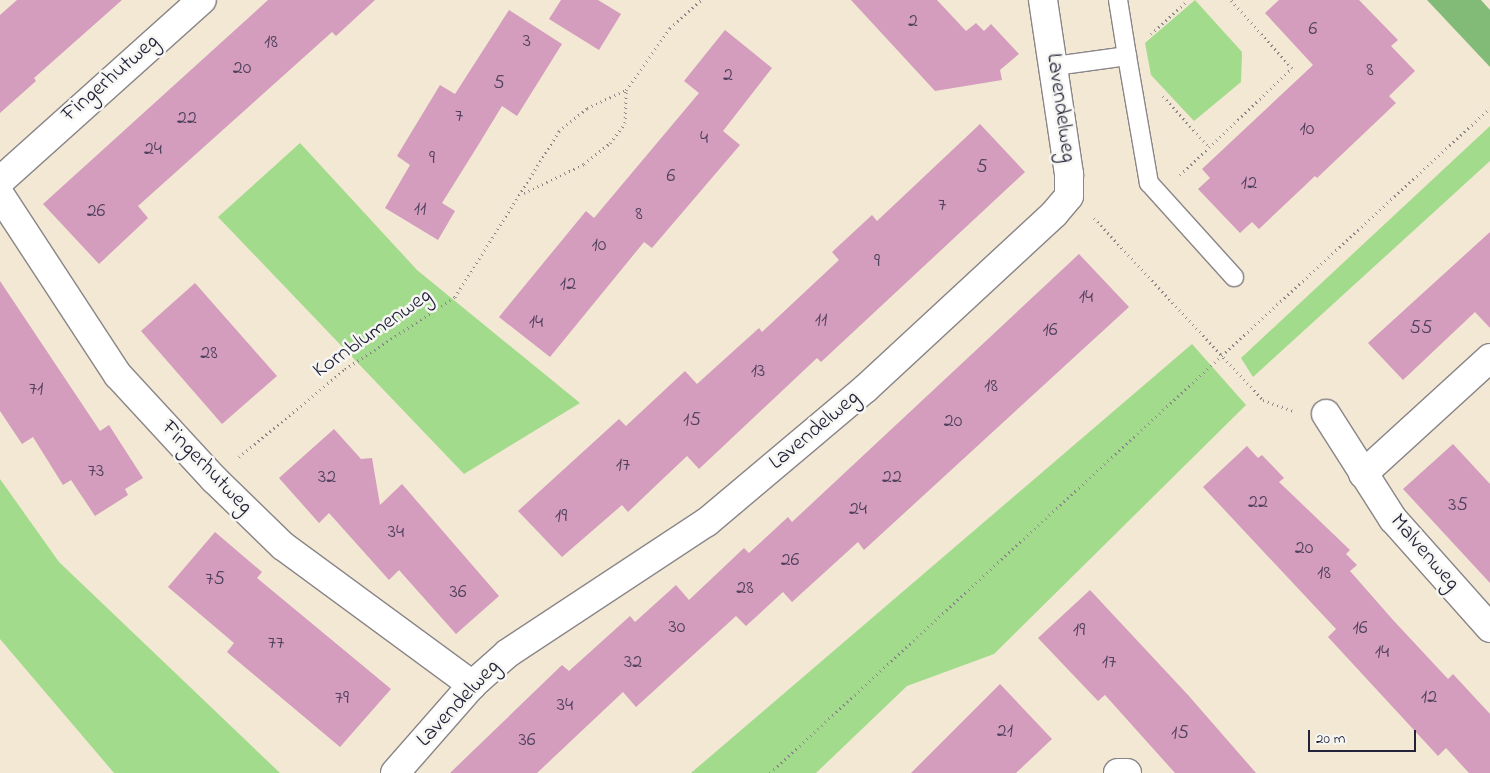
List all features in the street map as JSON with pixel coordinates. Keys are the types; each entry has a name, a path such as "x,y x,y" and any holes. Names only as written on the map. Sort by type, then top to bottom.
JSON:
{"street":[{"name":"Fingerhutweg","path":"0,181 202,0"},
{"name":"Lavendelweg","path":"395,773 472,685 508,652 707,522 864,389 1054,214 1069,196 1069,174 1055,66 1043,0"},
{"name":"Fingerhutweg","path":"0,195 118,375 214,479 282,546 472,685"},
{"path":"1363,474 1490,358"},
{"name":"Malvenweg","path":"1326,414 1392,519 1490,628"},
{"path":"1118,773 1127,773"}],"lane":[{"path":"1118,0 1149,183 1234,277"},
{"path":"1055,66 1127,56"}],"path":[{"path":"523,193 584,164 610,144 625,123 626,90 670,28 701,0"},
{"path":"1188,0 1127,56 1209,147"},
{"path":"1160,195 1292,68 1231,0"},
{"name":"Kornblumenweg","path":"214,479 345,369 455,297 523,193 559,131 586,108 626,90"},
{"path":"770,773 1490,108"},
{"path":"1069,196 1094,218 1263,400 1289,410 1326,414"}],"green space":[{"path":"1195,0 1242,52 1241,82 1194,121 1151,75 1145,43"},
{"path":"1427,0 1481,0 1490,10 1490,67"},
{"path":"1490,126 1490,161 1253,377 1241,358"},
{"path":"300,143 417,270 580,403 464,474 218,217"},
{"path":"1192,344 1246,405 994,654 907,686 816,773 691,773"},
{"path":"0,479 59,562 280,773 114,773 0,639"}],"building":[{"path":"17,0 122,0 34,78 36,81 0,113 0,15"},
{"path":"268,0 375,0 336,36 332,32 138,206 148,218 99,264 43,204"},
{"path":"561,0 598,0 621,14 599,50 549,19"},
{"path":"851,0 937,0 966,31 976,23 984,31 991,24 1019,54 1000,70 1002,80 935,91"},
{"path":"1279,0 1359,0 1398,40 1391,46 1415,71 1389,96 1396,103 1317,178 1315,176 1259,229 1252,222 1240,233 1198,189 1210,178 1202,169 1313,65 1265,13"},
{"path":"509,10 562,44 517,116 502,106 442,203 455,211 438,240 385,208 410,165 397,156 440,85 455,94"},
{"path":"725,30 772,68 723,131 740,145 652,248 644,242 550,357 499,317 586,211 594,218 699,93 684,81"},
{"path":"980,124 1025,172 821,362 817,358 699,469 687,456 628,512 622,505 562,557 518,511 619,419 626,426 685,371 697,384 759,328 762,332 839,260 832,252 872,215 877,221"},
{"path":"1490,232 1490,328 1475,312 1403,380 1368,343"},
{"path":"1079,254 1129,307 864,550 858,542 792,602 783,592 746,626 736,616 636,707 623,692 537,773 450,773 562,665 569,671 630,616 635,622 676,585 689,600 744,548 749,553 788,517 792,522"},
{"path":"0,281 100,431 109,425 143,478 125,489 128,495 95,516 71,480 63,485 33,437 22,444 0,411"},
{"path":"195,283 277,376 222,424 141,331"},
{"path":"334,429 361,459 372,458 380,505 402,484 499,596 456,634 399,570 389,580 329,513 319,523 279,478"},
{"path":"1453,444 1490,484 1490,583 1403,489"},
{"path":"1247,446 1258,458 1262,455 1284,478 1279,482 1350,550 1346,554 1357,565 1350,571 1393,620 1448,679 1453,674 1490,714 1490,773 1469,773 1446,748 1438,756 1328,637 1336,629 1203,487"},
{"path":"215,532 262,572 257,578 391,689 340,747 227,652 234,643 168,587"},
{"path":"1090,590 1188,695 1256,773 1175,773 1105,695 1098,701 1038,638"},
{"path":"1000,684 1052,739 1016,773 911,773"}]}
